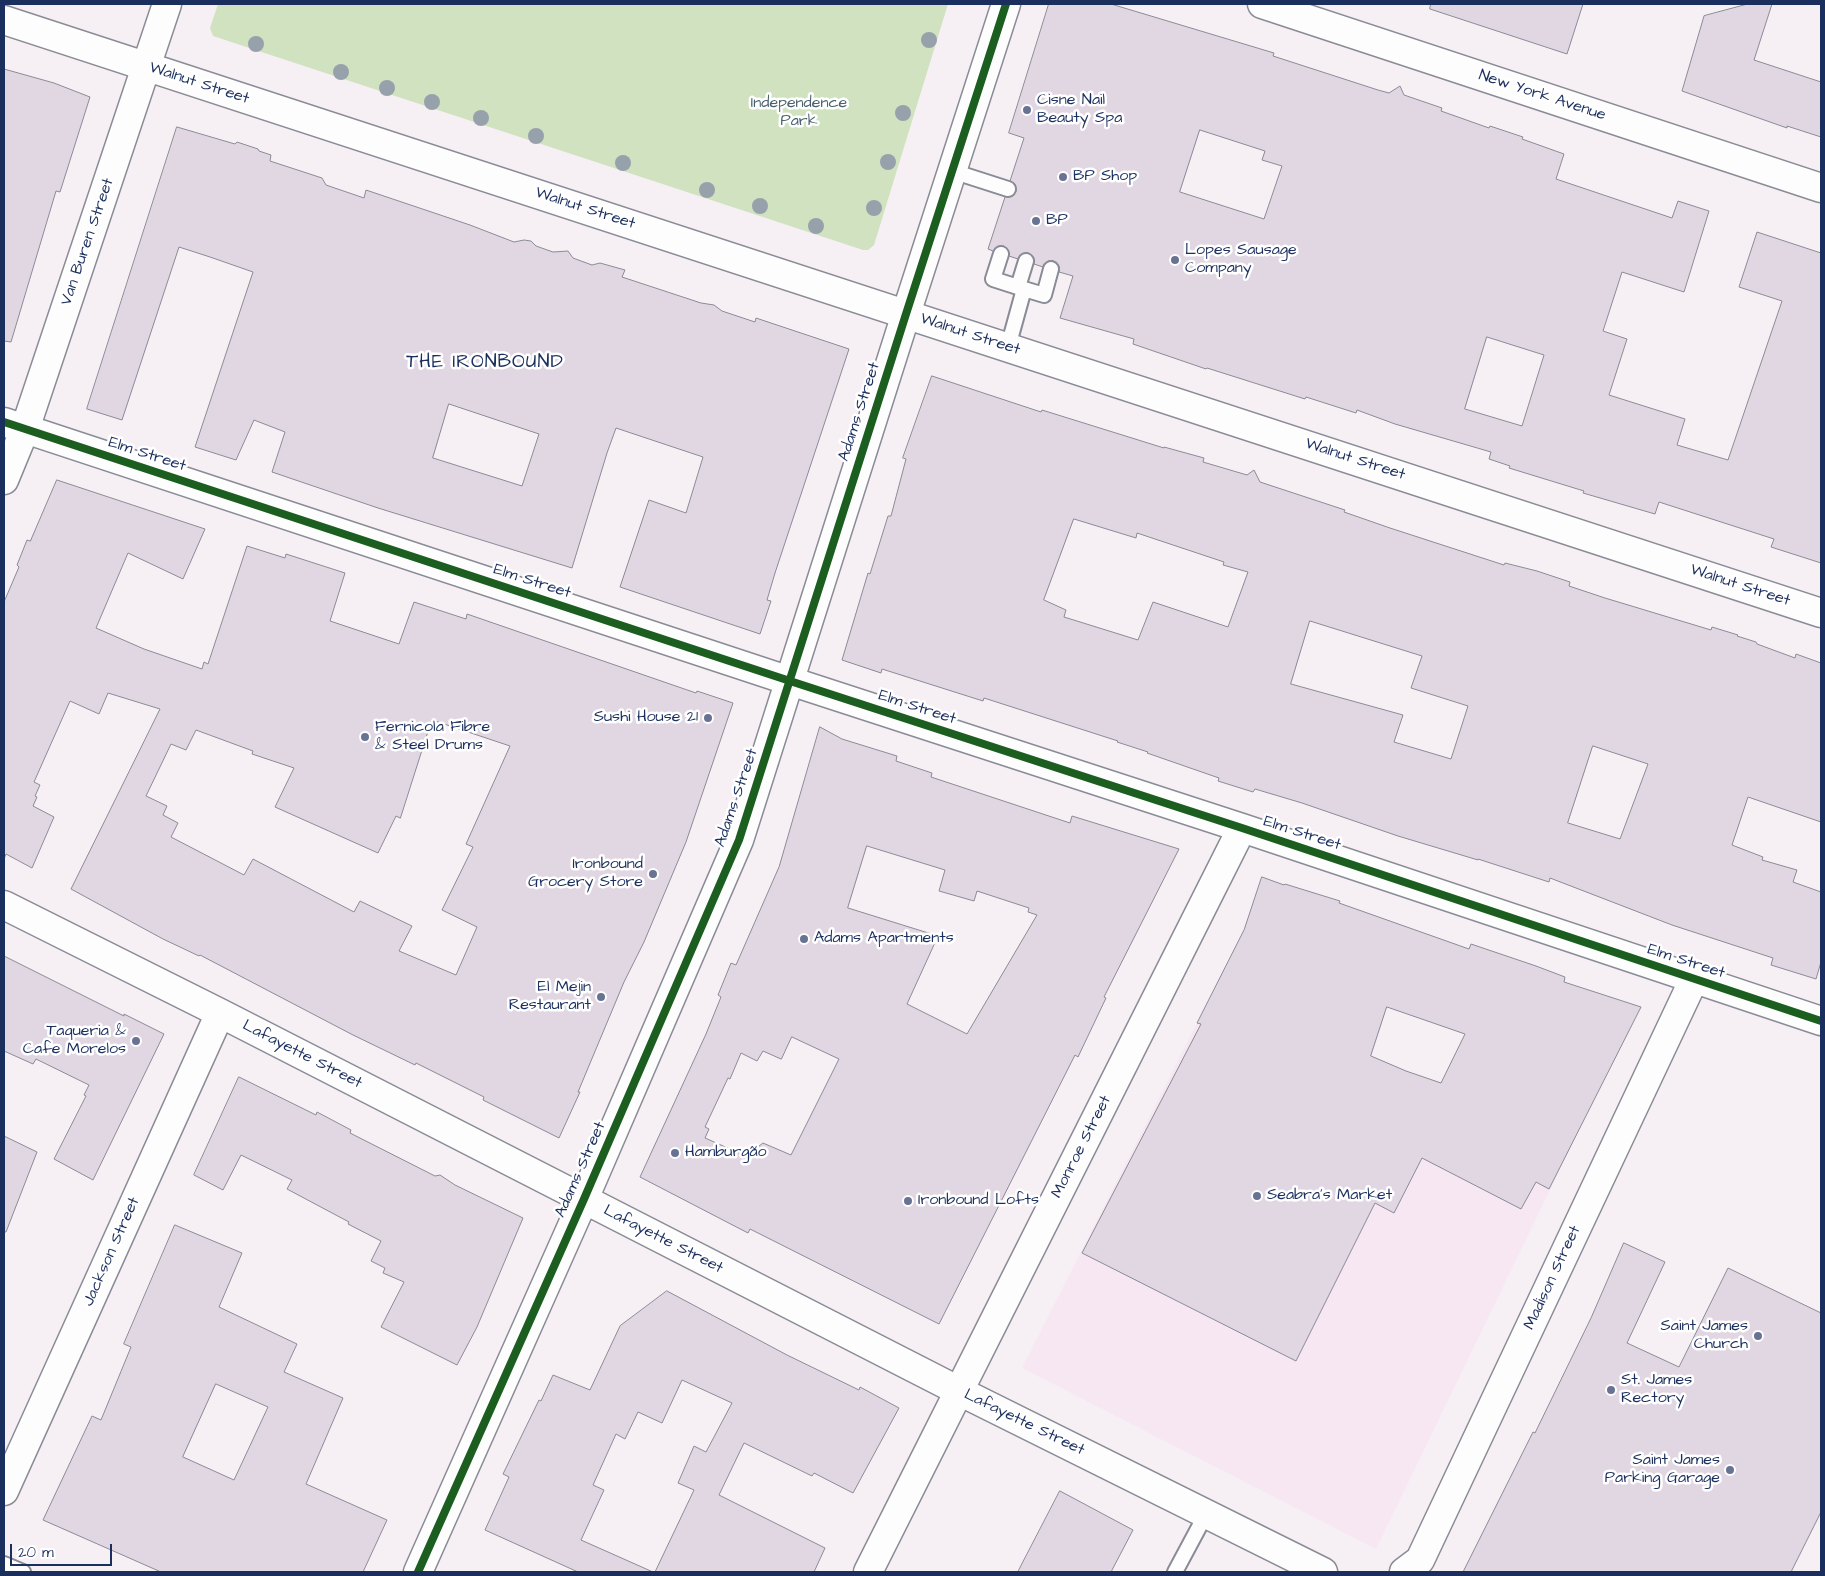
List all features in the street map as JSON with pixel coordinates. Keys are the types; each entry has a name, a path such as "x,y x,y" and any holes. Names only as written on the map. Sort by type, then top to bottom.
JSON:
{"street":[{"name":"Van Buren Street","path":"4,480 14,426 147,67 167,4"},
{"name":"Adams Street","path":"418,1572 584,1199 739,840 1006,4"},
{"name":"New York Avenue","path":"1262,4 1821,188"},
{"name":"Walnut Street","path":"4,20 1821,613"},
{"name":"Elm Street","path":"14,426 1242,828 1821,1021"},
{"name":"Monroe Street","path":"868,1572 1242,828"},
{"name":"Lafayette Street","path":"4,905 220,1013 959,1391 1323,1572"},
{"name":"Madison Street","path":"1404,1572 1420,1560 1694,979"},
{"name":"Jackson Street","path":"4,1491 220,1013"}],"lane":[{"path":"952,171 1008,189"},
{"path":"1001,254 993,279 1044,295 1051,269"},
{"path":"1008,347 1026,261"},
{"path":"1175,1572 1206,1514"},
{"path":"4,1564 23,1572"}],"shaded area":[{"path":"1197,1023 1431,1103 1466,1032 1596,1095 1376,1549 1022,1368"}],"green space":[{"name":"Independence Park","path":"218,4 948,4 874,245 868,250 863,250 213,36 210,28"}],"building":[{"path":"1049,4 1111,4 1274,53 1273,56 1378,90 1389,93 1400,86 1404,95 1442,108 1441,111 1489,128 1490,126 1523,137 1522,139 1564,154 1556,179 1672,218 1678,201 1709,211 1684,292 1622,272 1603,331 1627,339 1609,395 1685,419 1677,445 1728,460 1782,301 1739,287 1757,232 1821,253 1821,563 1771,547 1774,539 1659,502 1655,514 1583,493 1584,491 1509,468 1510,466 1489,459 1491,452 1395,424 1357,410 1356,413 1206,369 1133,344 1134,339 1060,318 1073,276 1059,272 1059,266 1054,261 1048,261 1043,267 1034,264 1034,259 1029,253 1024,253 1018,259 1009,256 1009,252 1004,246 999,246 993,251 988,249 1005,197 1013,196 1016,191 1015,184 1010,181 1024,138 1009,133","holes":["1200,130 1265,151 1262,160 1282,166 1264,219 1180,192","1487,337 1544,355 1522,426 1465,409"]},
{"path":"1431,4 1583,4 1567,54 1430,9"},
{"path":"1748,4 1772,4 1754,60 1821,82 1821,137 1787,126 1787,128 1682,91 1704,16"},
{"path":"4,69 54,83 90,97 60,192 56,191 11,342 4,341"},
{"path":"177,127 258,149 271,155 270,161 322,178 326,185 364,198 366,190 514,242 531,241 536,246 553,252 568,251 573,258 592,265 600,263 625,270 622,277 701,303 714,305 722,311 755,322 756,318 849,349 775,573 767,600 771,601 760,634 620,587 649,500 686,513 703,457 616,428 572,568 378,508 272,472 285,432 254,420 236,460 195,447 253,272 210,257 179,247 122,420 87,409","holes":["449,404 539,434 522,486 433,458"]},
{"path":"932,376 1041,412 1042,410 1164,448 1204,458 1203,462 1247,475 1254,470 1260,482 1345,510 1344,512 1390,528 1504,565 1505,563 1537,571 1570,582 1569,586 1605,598 1711,630 1712,627 1738,635 1795,658 1796,654 1821,663 1821,822 1748,797 1732,845 1763,857 1762,860 1797,870 1793,882 1821,892 1821,962 1816,979 1771,965 1773,958 1672,925 1550,878 1549,882 1398,836 1302,803 1255,789 1253,792 1218,781 1219,778 1118,741 984,698 983,701 882,669 881,673 842,660 868,573 870,574 888,516 891,516 906,459 903,458","holes":["1074,519 1136,538 1137,533 1224,562 1223,565 1248,572 1228,627 1153,602 1138,640 1064,617 1066,610 1044,600","1310,621 1422,656 1411,688 1468,706 1451,759 1394,742 1403,715 1291,684","1593,746 1648,764 1620,839 1568,823"]},
{"path":"57,480 205,529 183,579 128,553 96,628 144,649 202,669 204,662 208,664 247,546 285,558 286,554 345,573 330,621 399,644 414,602 466,619 467,614 696,693 697,691 733,703 686,842 644,942 624,982 578,1092 580,1092 559,1138 483,1100 484,1097 416,1063 415,1065 353,1035 200,955 163,939 71,889 160,709 108,693 99,714 70,701 34,782 40,785 33,806 54,817 32,868 6,854 4,859 4,602 19,567 17,565 27,540 30,541","holes":["432,720 510,746 466,844 473,847 442,910 477,927 456,975 399,951 412,926 360,901 354,912 253,859 244,875 171,837 178,823 163,815 167,806 146,796 171,744 186,750 196,730 253,751 252,754 294,768 275,807 378,853 396,816 400,818"]},
{"path":"820,727 842,739 897,756 896,761 932,773 931,777 1070,823 1072,816 1179,849 1104,997 1106,998 1078,1057 1075,1055 939,1324 750,1229 748,1233 640,1177 706,1034 721,997 718,995 731,963 736,965 779,867","holes":["867,846 945,870 939,891 974,901 977,891 1029,908 1028,912 1037,915 967,1034 907,1004 938,936 848,908","792,1037 839,1059 791,1155 763,1143 746,1156 705,1138 709,1129 705,1127 741,1053 757,1061 763,1051 781,1059"]},
{"name":"Seabra's Market","path":"1262,877 1340,901 1339,903 1469,949 1471,944 1536,966 1565,977 1564,982 1641,1007 1549,1189 1536,1182 1521,1209 1422,1158 1394,1213 1375,1203 1296,1361 1082,1253 1201,1024 1197,1023 1244,930","holes":["1387,1007 1465,1034 1441,1083 1371,1056"]},
{"path":"4,956 164,1034 93,1180 54,1159 86,1096 84,1095 89,1085 36,1059 33,1064 4,1051"},
{"path":"239,1077 316,1115 317,1112 351,1130 350,1133 435,1176 440,1175 455,1185 523,1218 477,1327 457,1365 381,1327 404,1282 383,1273 385,1268 371,1261 381,1241 287,1189 292,1180 241,1155 223,1190 194,1175"},
{"path":"4,1136 37,1152 6,1232 4,1232"},
{"path":"175,1225 242,1253 219,1307 297,1344 284,1372 343,1398 306,1484 387,1520 363,1572 161,1572 43,1520 92,1416 101,1420 131,1347 124,1344","holes":["216,1384 268,1407 234,1480 183,1457"]},
{"path":"1624,1243 1665,1262 1627,1343 1679,1367 1728,1268 1821,1313 1821,1512 1791,1572 1463,1572 1533,1432 1535,1433 1591,1318"},
{"path":"667,1291 787,1355 859,1390 860,1387 899,1408 853,1493 814,1473 812,1476 744,1443 719,1495 825,1548 814,1572 655,1572 694,1490 678,1483 694,1446 706,1452 732,1403 682,1380 662,1423 638,1412 625,1439 616,1434 593,1485 604,1490 581,1540 653,1572 578,1572 485,1530 509,1477 503,1474 553,1375 590,1390 620,1326"},
{"path":"1060,1491 1133,1530 1111,1572 1018,1572"}],"cycle path":[{"path":"418,1572 584,1199 739,840 1006,4"},
{"path":"4,422 1242,828 1821,1021"}],"place":[{"name":"Cisne Nail Beauty Spa","path":"1027,110"},
{"name":"BP Shop","path":"1063,177"},
{"name":"BP","path":"1036,221"},
{"name":"Lopes Sausage Company","path":"1175,260"},
{"name":"Sushi House 21","path":"708,718"},
{"name":"Fernicola Fibre & Steel Drums","path":"365,737"},
{"name":"Ironbound Grocery Store","path":"653,874"},
{"name":"Adams Apartments","path":"804,939"},
{"name":"El Mejin Restaurant","path":"601,997"},
{"name":"Taqueria & Cafe Morelos","path":"136,1041"},
{"name":"Hamburgão","path":"675,1153"},
{"name":"Seabra's Market","path":"1257,1196"},
{"name":"Ironbound Lofts","path":"908,1201"},
{"name":"Saint James Church","path":"1758,1336"},
{"name":"St. James Rectory","path":"1611,1390"},
{"name":"Saint James Parking Garage","path":"1730,1470"}],"district":[{"name":"THE IRONBOUND","path":"485,363"}]}
